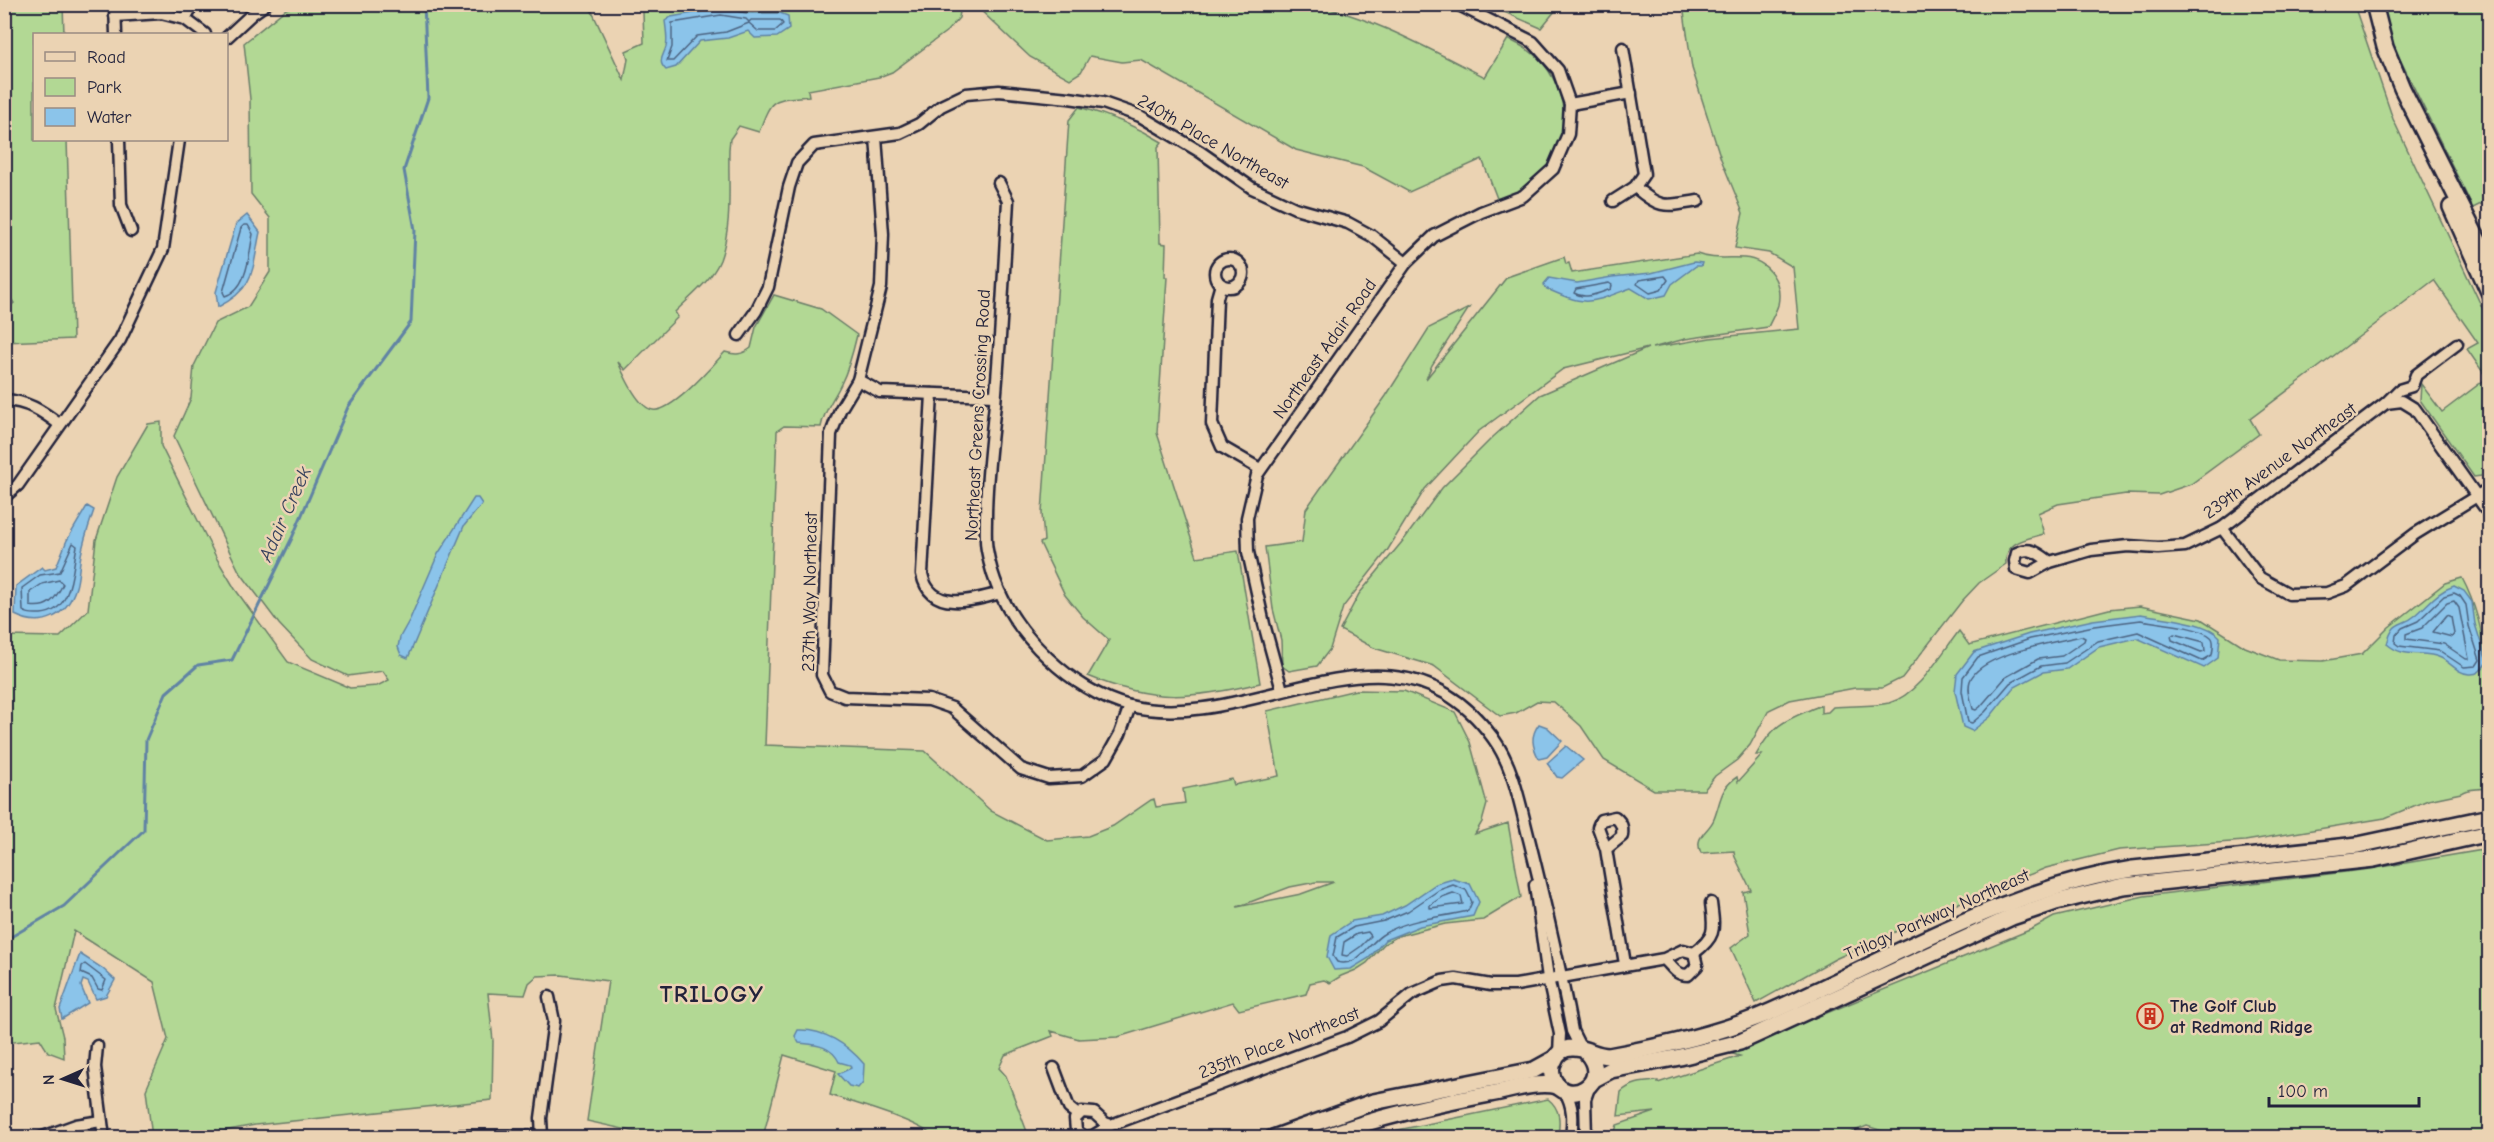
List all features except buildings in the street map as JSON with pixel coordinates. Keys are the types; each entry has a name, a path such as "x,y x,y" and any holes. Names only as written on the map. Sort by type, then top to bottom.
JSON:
{"street":[{"path":"185,19 193,4"},
{"path":"228,36 266,4"},
{"path":"1457,4 1533,42 1558,70 1570,104 1630,93"},
{"path":"2374,4 2382,39 2402,88 2490,264"},
{"path":"116,33 115,10 161,13 185,19 204,33"},
{"path":"1613,201 1635,187 1644,174 1623,48"},
{"name":"240th Place Northeast","path":"739,335 756,311 768,287 789,187 797,163 814,145 900,133 919,124 941,106 966,94 999,91 1103,103 1140,116 1199,151 1252,188 1295,208 1356,227 1372,236 1406,263"},
{"name":"Northeast Adair Road","path":"1282,690 1248,552 1247,518 1260,470 1406,263 1434,236 1481,212 1523,196 1553,169 1568,134 1570,104"},
{"name":"237th Way Northeast","path":"876,137 884,234 881,287 858,380 840,410 831,434 822,675 830,691 845,697 929,700 943,703 952,708 1021,769 1049,778 1082,776 1106,759 1120,734 1130,706"},
{"path":"119,141 121,205 131,231"},
{"path":"4,497 18,485 120,340 163,249 179,141"},
{"path":"2443,173 2445,194 2490,294"},
{"name":"Northeast Greens Crossing Road","path":"999,183 1008,201 986,495 986,547 999,592 1021,630 1056,666 1091,690 1130,706 1185,710 1214,707 1282,690 1370,674 1415,681 1457,702 1494,739 1512,775 1562,976 1572,1032 1584,1051"},
{"path":"1635,187 1651,201 1664,206 1698,201"},
{"path":"1221,284 1217,298 1212,424 1222,447 1260,470"},
{"name":"239th Avenue Northeast","path":"2050,562 2091,550 2128,546 2158,548 2185,546 2222,528 2386,403 2399,390 2412,386 2416,375 2457,344"},
{"path":"858,380 880,392 995,396"},
{"path":"2412,386 2415,409"},
{"path":"933,394 922,574 924,584 936,597 945,601 974,599 999,592"},
{"path":"4,400 27,403 59,424"},
{"path":"2386,403 2402,401 2415,409 2490,515"},
{"path":"2222,528 2260,578 2289,594 2327,593 2346,586 2415,534 2476,494 2490,488"},
{"name":"Trilogy Parkway Northeast","path":"1584,1051 1609,1056 1706,1035 1749,1020 1996,907 2046,888 2088,877 2166,865 2253,858 2358,845 2490,817"},
{"name":"Trilogy Parkway Northeast","path":"1592,1082 1611,1070 1680,1057 1740,1042 2012,917 2055,902 2123,886 2374,859 2490,832"},
{"name":"Northeast Greens Crossing Road","path":"1527,834 1548,978 1560,1034 1557,1056"},
{"path":"1606,849 1625,964"},
{"path":"1664,959 1675,972 1681,975 1688,975 1697,966 1694,953 1710,941 1714,929 1711,903"},
{"name":"235th Place Northeast","path":"1054,1068 1069,1108 1078,1115 1075,1119 1076,1131 1085,1137 1093,1136 1111,1125 1364,1029 1412,994 1442,981 1456,979 1508,985 1664,959 1683,950 1694,953"},
{"path":"457,1137 543,1137 541,1118 554,1021 549,997"},
{"path":"97,1046 95,1067 104,1137"},
{"path":"1273,1137 1373,1102 1534,1070 1566,1049 1584,1051 1595,1066 1585,1099 1586,1137"},
{"path":"1557,1056 1552,1074 1569,1099 1573,1114 1571,1137"},
{"path":"1321,1137 1419,1108 1536,1085 1578,1092 1592,1082"},
{"path":"1078,1115 1082,1112 1094,1113 1105,1123 1111,1125"},
{"path":"40,1137 76,1125 101,1121"},
{"path":"4,1136 11,1137"}],"green space":[{"path":"5,4 63,5 64,33 33,33 33,141 67,141 73,339 5,342 5,310 14,303 4,289"},
{"path":"296,5 589,5 624,80 628,59 626,51 644,43 643,12 647,9 624,5 961,5 959,18 947,31 892,72 879,77 808,90 809,96 787,98 775,102 767,112 759,132 739,126 730,139 727,233 720,260 700,288 675,312 678,317 625,370 618,362 637,397 647,408 653,410 671,404 681,396 725,352 739,354 751,348 756,327 774,295 821,309 857,335 846,372 821,427 784,426 777,431 765,745 925,751 991,811 1047,840 1088,836 1113,826 1154,799 1156,807 1185,803 1183,789 1232,779 1234,785 1279,776 1267,711 1356,690 1404,691 1455,712 1470,742 1487,804 1482,822 1475,834 1508,823 1521,897 1483,920 1445,924 1398,936 1384,944 1367,963 1356,970 1330,983 1324,980 1310,983 1306,994 1239,1010 1233,1002 1118,1037 1079,1039 1051,1031 1053,1036 1005,1055 999,1068 1006,1076 1029,1137 934,1137 901,1119 830,1095 836,1071 784,1055 763,1137 659,1137 587,1121 608,981 561,975 537,976 529,983 525,995 488,993 493,1041 492,1100 255,1125 192,1137 152,1137 146,1090 168,1039 154,982 74,931 56,1009 63,1037 64,1058 48,1052 40,1039 5,1043 5,636 60,637 88,610 96,540 117,477 148,424 161,422 161,446 217,559 235,589 288,662 350,688 377,686 389,680 383,671 348,676 312,659 279,624 239,571 174,436 191,398 194,366 215,323 248,307 270,272 270,218 251,194 250,99 244,43 286,9","holes":["1316,882 1334,882 1301,894 1237,907 1290,887"]},
{"path":"975,5 1314,5 1380,26 1485,77 1508,39 1532,53 1553,78 1560,94 1563,110 1564,127 1561,143 1555,159 1540,177 1523,189 1498,201 1482,159 1409,192 1363,167 1296,150 1141,60 1122,62 1090,56 1081,72 1070,79 1030,57"},
{"path":"1488,5 1560,5 1541,28"},
{"path":"1683,5 2354,5 2393,119 2489,322 2489,472 2474,477 2420,400 2421,384 2442,412 2487,378 2467,349 2478,343 2434,280 2250,419 2259,434 2191,484 2159,495 2126,494 2058,504 2038,513 2044,534 2018,542 2009,550 2006,564 1979,583 1962,601 1902,678 1882,688 1855,688 1790,700 1769,710 1750,745 1737,760 1715,776 1704,790 1654,790 1604,760 1581,726 1554,702 1537,701 1516,713 1500,716 1434,666 1374,648 1340,630 1359,594 1406,537 1442,488 1493,437 1540,395 1648,348 1563,369 1479,431 1425,489 1387,551 1343,607 1330,649 1317,666 1289,671 1282,666 1281,640 1273,609 1265,547 1302,542 1306,509 1386,396 1429,328 1469,308 1432,365 1426,379 1507,277 1564,257 1572,273 1697,254 1714,258 1744,258 1767,268 1778,288 1778,305 1775,313 1768,327 1685,339 1652,348 1710,338 1799,329 1793,267 1769,253 1735,248 1743,213 1721,159 1692,68"},
{"path":"2379,5 2489,5 2489,200 2473,208 2397,53 2383,21"},
{"path":"1079,107 1122,121 1162,142 1158,147 1160,243 1166,244 1165,277 1167,277 1157,433 1197,557 1238,551 1260,683 1214,692 1173,696 1133,691 1088,676 1109,640 1083,617 1065,595 1040,543 1044,541 1042,513 1069,120"},
{"path":"2462,578 2480,626 2485,652 2490,706 2490,786 2428,800 2385,818 2245,841 2119,850 2046,868 1959,903 1835,959 1756,1003 1731,948 1750,934 1743,892 1751,890 1734,851 1701,853 1699,842 1714,819 1727,786 1737,777 1738,782 1762,755 1756,755 1769,735 1783,723 1821,705 1821,713 1828,712 1833,707 1882,704 1900,699 1928,673 1959,631 1969,645 2109,609 2140,606 2201,619 2245,647 2279,660 2323,661 2362,654 2389,627 2445,583"},
{"name":"The Golf Club at Redmond Ridge","path":"2489,849 2489,1137 1904,1138 1867,1126 1837,1138 1712,1138 1711,1135 1695,1138 1613,1138 1617,1125 1655,1112 1618,1116 1621,1092 1629,1086 1638,1083 1658,1081 1658,1083 1740,1056 1729,1053 2032,929 2054,917 2144,896 2370,869"},
{"path":"1548,1099 1557,1111 1558,1137 1378,1137 1398,1130"}],"water":[{"path":"721,8 746,13 780,13 788,16 789,29 777,37 755,38 748,31 728,38 700,41 676,67 666,70 661,61 667,44 665,21 671,17"},
{"path":"247,215 260,232 253,267 246,285 230,300 218,307 216,292 236,224"},
{"path":"1694,262 1702,263 1701,266 1696,266 1672,284 1666,295 1649,299 1631,288 1596,300 1579,301 1545,288 1544,284 1549,278 1577,283 1651,273"},
{"path":"474,498 478,498 482,504 464,526 408,658 401,655 398,647 400,637 438,554"},
{"path":"87,506 94,510 82,549 76,587 67,606 53,617 44,620 35,621 15,615 16,586 42,567 45,570 56,567 67,540"},
{"path":"2454,586 2464,591 2472,602 2475,624 2487,662 2475,674 2461,672 2434,655 2400,652 2387,644 2395,627 2411,619 2437,595"},
{"path":"2141,614 2195,624 2214,632 2220,637 2218,658 2204,668 2137,638 2099,647 2067,669 2043,672 2013,688 1990,717 1972,731 1963,727 1955,691 1957,674 1974,652 2029,634 2093,620"},
{"path":"1539,724 1547,727 1562,741 1547,757 1539,759 1533,741"},
{"path":"1566,746 1583,760 1562,778 1557,777 1547,763"},
{"path":"1453,879 1470,884 1479,902 1473,916 1420,926 1385,940 1369,958 1351,969 1334,970 1327,957 1331,935 1352,921 1382,916 1405,905 1436,884"},
{"path":"80,954 102,968 115,980 106,996 96,999 88,982 83,980 81,986 88,1003 62,1019 60,1009"},
{"path":"798,1030 826,1035 843,1044 857,1057 864,1064 863,1082 858,1088 849,1086 838,1074 851,1068 850,1065 839,1062 836,1056 827,1049 799,1043 795,1036"}],"waterway":[{"name":"Adair Creek","path":"4,941 64,906 144,830 146,740 166,693 198,665 232,660 292,538 348,407 411,322 415,230 404,170 428,98 424,4"}],"place":[{"name":"The Golf Club at Redmond Ridge","path":"2150,1016"}],"district":[{"name":"TRILOGY","path":"712,994"}]}
